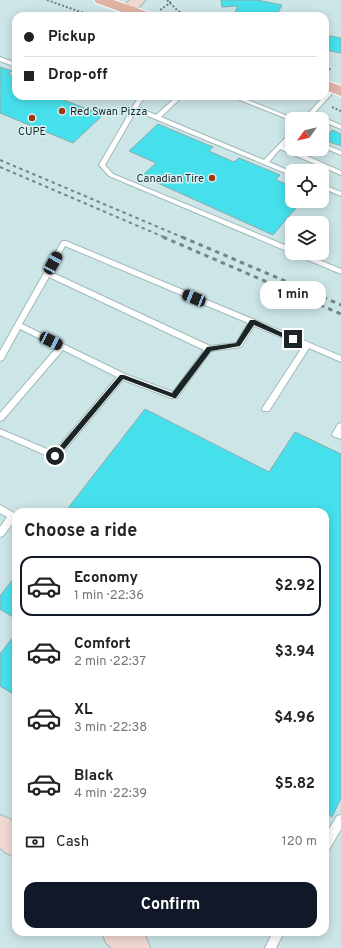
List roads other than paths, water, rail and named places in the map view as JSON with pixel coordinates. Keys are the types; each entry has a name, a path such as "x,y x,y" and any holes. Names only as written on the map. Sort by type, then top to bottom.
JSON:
{"main road":[{"path":"101,0 136,12"},
{"path":"0,829 12,840"},
{"path":"122,936 135,948"}],"lane":[{"path":"0,59 12,64"},
{"path":"140,100 102,164 111,175 285,248"},
{"path":"157,117 176,100"},
{"path":"243,100 285,116"},
{"path":"312,112 323,100"},
{"path":"135,108 285,171"},
{"path":"329,122 341,127"},
{"path":"265,162 285,142"},
{"path":"280,147 341,173"},
{"path":"329,147 339,150"},
{"path":"329,189 341,194"},
{"path":"0,358 64,243 341,359"},
{"path":"313,260 341,272"},
{"path":"47,273 209,349 238,345 252,322"},
{"path":"18,325 122,376 174,396 209,349"},
{"path":"266,408 307,345"},
{"path":"0,418 62,347"},
{"path":"0,432 55,456 122,376"},
{"path":"341,426 336,434 341,436"},
{"path":"0,509 12,515"},
{"path":"0,533 12,517"},
{"path":"329,840 341,820"},
{"path":"270,948 277,936"}],"railway":[{"path":"0,160 184,238"},
{"path":"0,167 166,238"},
{"path":"163,237 341,314"},
{"path":"182,237 341,305"}],"place":[{"name":"Red Swan Pizza","path":"62,111"},
{"name":"CUPE","path":"32,118"},
{"name":"Canadian Tire","path":"212,178"}]}
